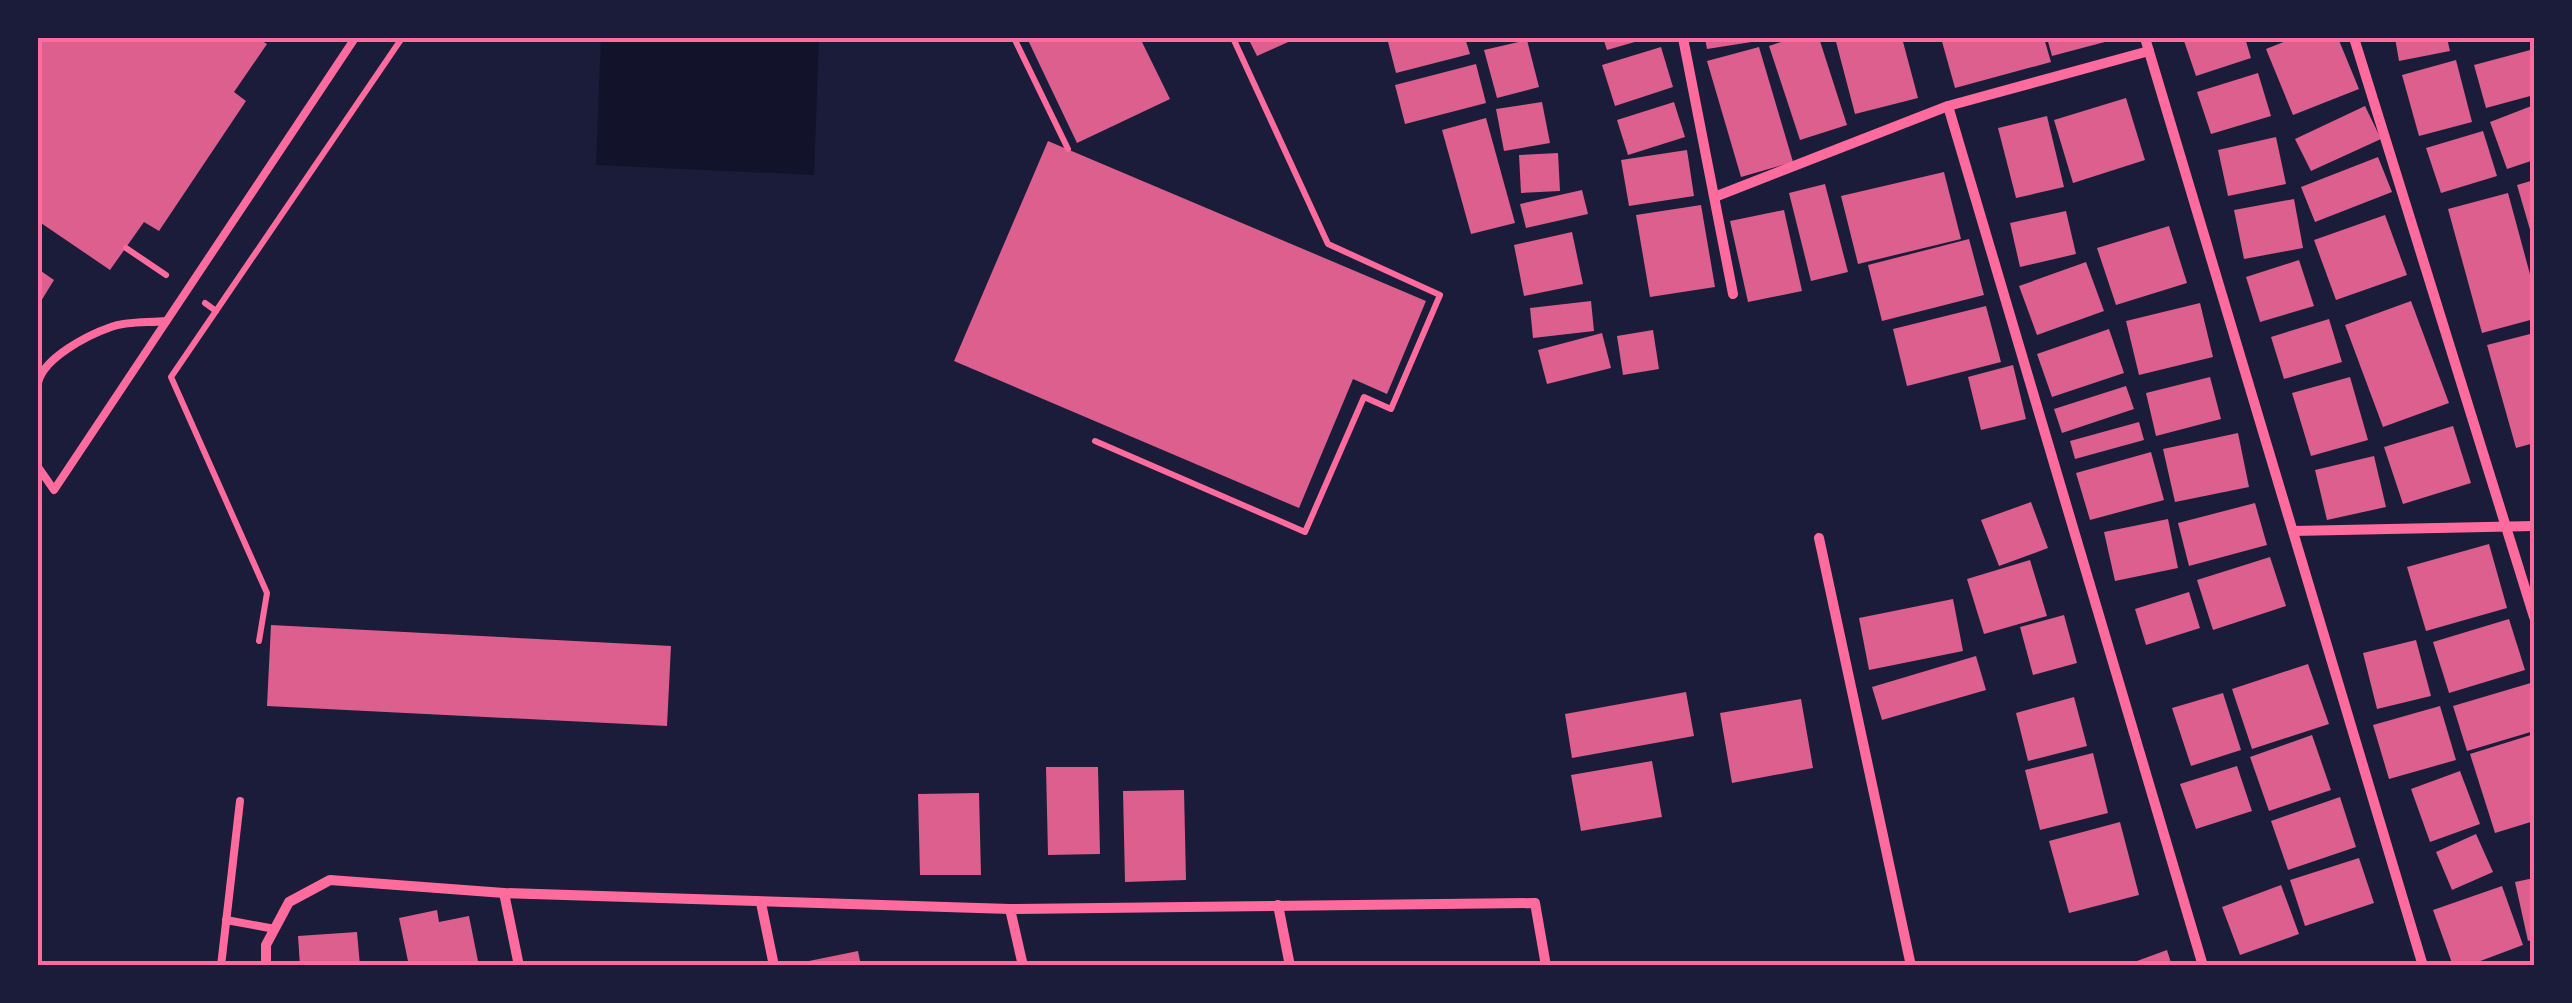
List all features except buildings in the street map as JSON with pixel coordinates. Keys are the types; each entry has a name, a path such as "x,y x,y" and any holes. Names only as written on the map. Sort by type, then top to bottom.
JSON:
{"street":[{"path":"1683,38 1718,196 1734,294"},
{"path":"2145,38 2423,966"},
{"path":"2354,38 2534,617"},
{"path":"1718,196 1948,106 2149,50"},
{"path":"1948,106 2203,966"},
{"path":"2294,531 2534,526"},
{"path":"1819,538 1912,966"},
{"path":"266,966 266,945 289,902 330,880 504,893 1010,909 1535,903 1546,966"},
{"path":"504,893 519,966"},
{"path":"761,903 774,966"},
{"path":"1278,905 1290,966"},
{"path":"1010,909 1023,966"}],"lane":[{"path":"38,466 54,490 355,38"},
{"path":"38,382 40,373 69,348 112,326 166,321"},
{"path":"220,966 240,802"},
{"path":"226,920 275,928"}],"path":[{"path":"259,641 267,594 171,377 402,38"},
{"path":"1014,38 1068,149"},
{"path":"1095,441 1305,532 1364,397 1391,409 1440,295 1328,244 1233,38"},
{"path":"126,248 216,311"}],"shaded area":[{"path":"601,38 819,38 814,175 596,165"}]}
